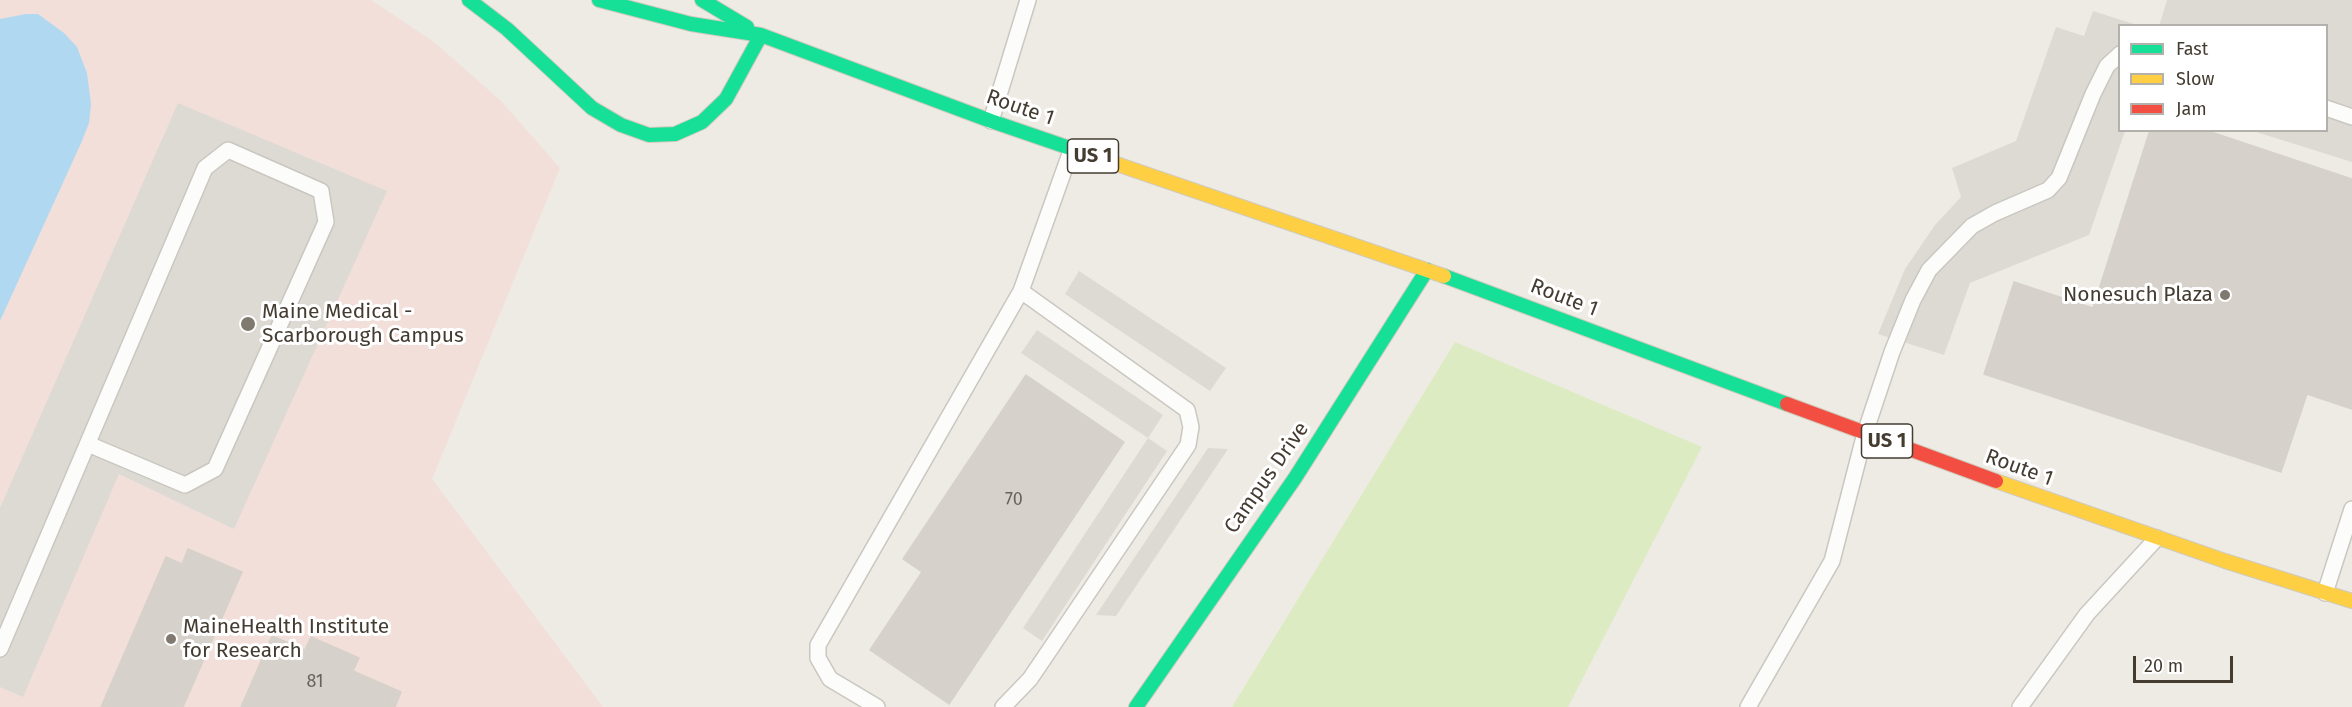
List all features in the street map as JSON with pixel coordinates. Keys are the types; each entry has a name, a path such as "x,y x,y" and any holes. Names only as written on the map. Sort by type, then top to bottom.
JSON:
{"main road":[{"path":"469,0 507,29 592,108 621,125 649,135 675,134 702,122 726,99 761,35"},
{"name":"Route 1","path":"599,0 691,24 761,35"},
{"name":"Route 1","path":"702,0 761,35 991,121 1427,270 2027,493 2352,601"},
{"name":"Campus Drive","path":"1136,707 1258,528 1295,478 1427,270"}],"lane":[{"path":"991,121 1028,0"},
{"path":"1748,707 1832,561 1865,433 1892,352 1913,300 1929,270 1972,226 1995,213 2048,190 2059,178 2093,94 2107,66 2118,56"},
{"path":"2328,109 2352,117"},
{"path":"878,707 830,680 818,658 818,645 1021,291 1072,148"},
{"path":"0,649 87,444 205,168 228,150 321,191 326,222 215,469 185,485 87,444"},
{"path":"1003,707 1030,679 1182,454 1188,444 1191,427 1187,410 1021,291"},
{"path":"2325,593 2352,509"},
{"path":"2020,707 2087,614 2157,538"}],"shaded area":[{"name":"Maine Medical - Scarborough Campus","path":"0,0 371,0 434,42 501,101 560,168 432,479 603,707 0,707"},
{"path":"2167,0 2352,0 2352,162 2256,132 2328,132 2328,24 2160,24"},
{"path":"2093,11 2134,24 2118,24 2118,132 2125,132 2089,235 1970,283 1944,355 1878,334 1905,269 1935,225 1961,197 1952,168 2016,141 2056,27 2084,36"},
{"path":"178,103 387,191 234,529 119,474 23,697 0,687 0,508"},
{"path":"1079,271 1226,368 1210,391 1065,294"},
{"path":"1037,330 1163,415 1148,438 1021,353"},
{"path":"1148,438 1167,451 1042,641 1023,628"},
{"path":"1208,448 1228,449 1116,616 1096,615"}],"green space":[{"path":"1455,342 1702,447 1568,707 1232,707"}],"water":[{"path":"38,14 64,33 77,47 87,73 91,104 89,123 82,141 0,321 0,19"}],"building":[{"name":"Nonesuch Plaza","path":"2149,132 2211,132 2352,179 2352,409 2307,394 2281,472 1984,374 2014,282 2093,308"},
{"path":"1026,375 1124,442 949,704 870,650 922,572 903,559"},
{"name":"MaineHealth Institute for Research","path":"188,549 242,572 183,707 101,707 166,557 182,564"},
{"name":"MaineHealth Institute for Research","path":"272,636 305,650 311,637 359,658 353,671 401,692 395,707 241,707"}],"traffic: fast":[{"path":"469,0 507,29 592,108 621,125 649,135 675,134 702,122 726,99 761,35"},
{"path":"599,0 691,24 761,35 991,121 1099,158"},
{"path":"702,0 747,27"},
{"path":"1136,707 1295,478 1427,270"},
{"path":"1444,276 1787,404"}],"traffic: slow":[{"path":"1099,158 1444,276"},
{"path":"1996,481 2225,561 2352,601"}],"traffic: jam":[{"path":"1787,404 1996,481"}],"place":[{"name":"Nonesuch Plaza","path":"2225,295"},
{"name":"Maine Medical - Scarborough Campus","path":"248,324"},
{"name":"MaineHealth Institute for Research","path":"171,639"}]}
